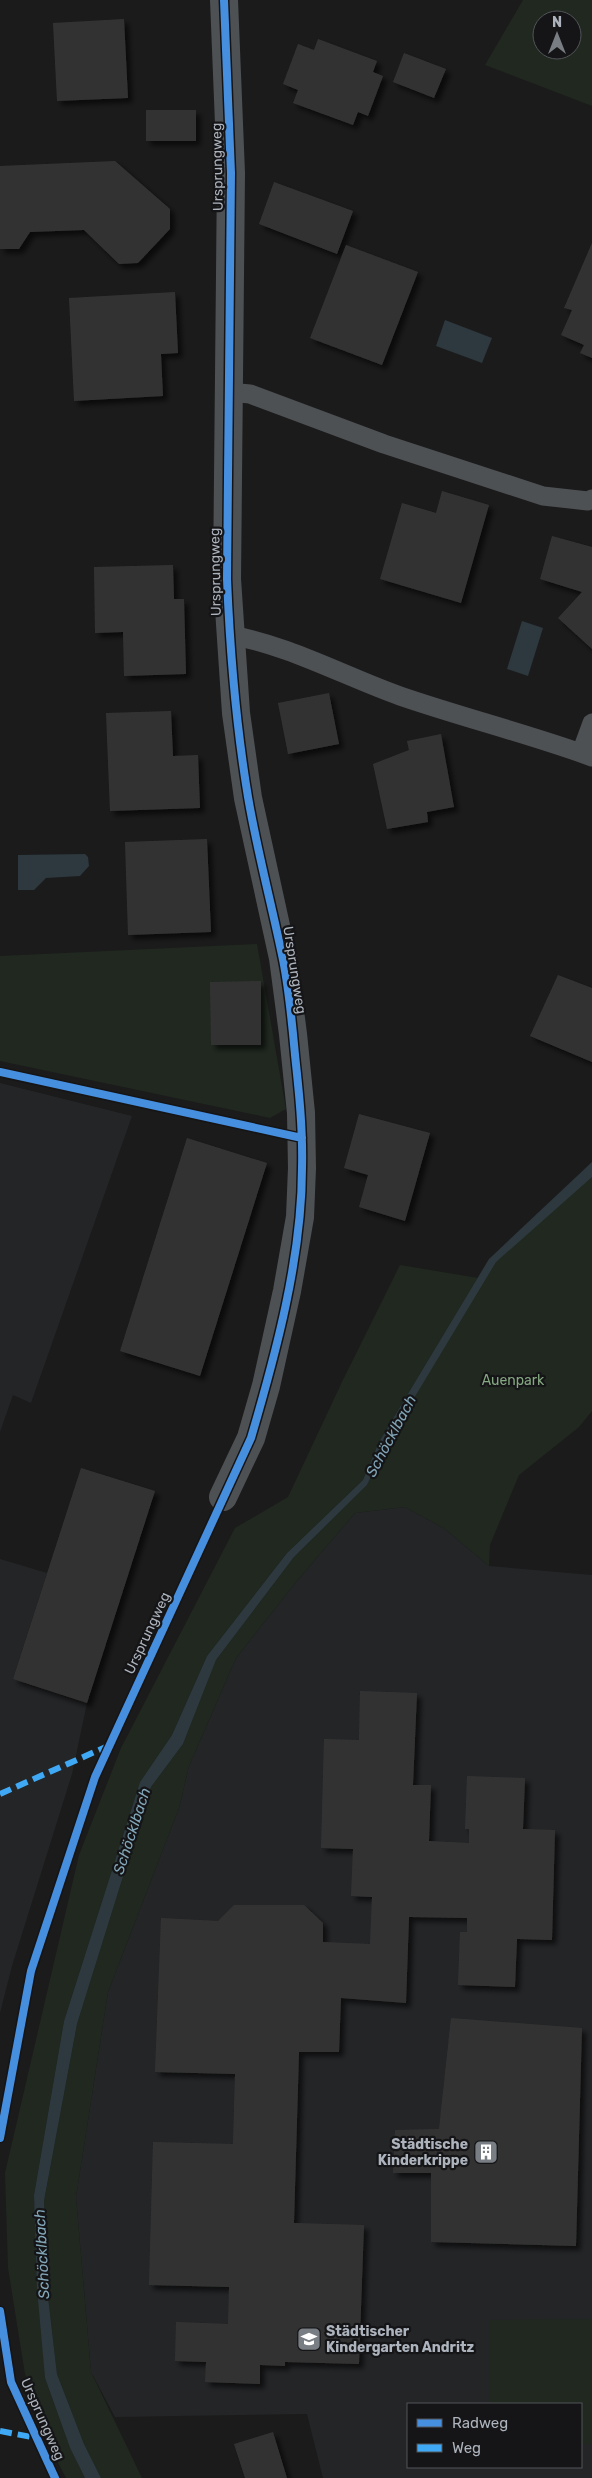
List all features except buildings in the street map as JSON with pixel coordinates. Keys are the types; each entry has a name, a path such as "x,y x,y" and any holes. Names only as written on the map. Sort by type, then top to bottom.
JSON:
{"street":[{"name":"Ursprungweg","path":"223,1497 251,1438 266,1386 287,1291 300,1218 302,1168 301,1113 283,958 248,798 236,713 229,635 227,580 231,173 224,0"}],"lane":[{"path":"228,392 250,394 384,444 543,496 588,501 592,499"},
{"name":"Ursprungweg","path":"229,635 246,638 401,696 586,755"},
{"path":"586,755 592,723"}],"shaded area":[{"path":"0,1083 132,1116 31,1403 13,1395 0,1432"},
{"path":"405,1507 445,1529 489,1566 592,1575 592,2478 323,2478 307,2414 115,2417 91,2372 76,2197 108,1992 179,1808 189,1766 236,1658 296,1582 355,1513"},
{"path":"0,1559 47,1573 13,1679 87,1703 72,1774 12,1966 0,2013"}],"green space":[{"path":"523,0 592,0 592,106 485,65"},
{"path":"257,944 286,1109 270,1118 0,1061 0,956"},
{"name":"Auenpark","path":"592,1171 592,1411 579,1427 519,1475 490,1545 489,1566 445,1529 405,1507 355,1513 296,1582 236,1658 189,1766 179,1808 108,1992 76,2197 91,2372 142,2478 101,2478 84,2444 57,2374 47,2288 44,2201 77,2024 151,1787 183,1744 216,1660 294,1557 367,1485 374,1460 491,1262"},
{"path":"400,1265 478,1278 379,1442 363,1480 287,1553 207,1656 172,1735 140,1782 64,2021 34,2195 45,2378 70,2448 85,2478 66,2478 56,2459 25,2374 8,2268 5,2173 79,1855 121,1748 235,1528 288,1497"},
{"path":"592,2319 592,2444 582,2444 582,2403 489,2403 489,2320"}],"water":[{"path":"445,320 492,338 482,363 436,346"},
{"path":"522,621 543,628 528,676 507,669"},
{"path":"85,854 88,857 89,866 80,876 46,878 34,890 18,890 18,855"},
{"name":"Schöcklbach","path":"592,1162 592,1177 496,1262 384,1448 367,1485 294,1557 216,1660 183,1744 151,1787 77,2024 44,2201 47,2288 57,2374 84,2444 101,2478 85,2478 70,2448 45,2378 37,2288 34,2195 64,2021 140,1782 172,1735 207,1656 287,1553 363,1480 379,1442 489,1259"}],"marked path":[{"path":"0,1794 108,1746"},
{"path":"0,2431 37,2438"}],"cycle path":[{"path":"0,2138 31,1971 95,1777 251,1438 270,1372 286,1305 298,1236 301,1202 302,1140 290,1005 287,979 248,797 237,716 230,634 227,579 231,173 224,0"},
{"path":"0,1072 302,1138"},
{"path":"0,2311 11,2382 55,2478"}],"place":[{"name":"Städtische Kinderkrippe","path":"486,2152"},
{"name":"Städtischer Kindergarten Andritz","path":"309,2339"}]}
